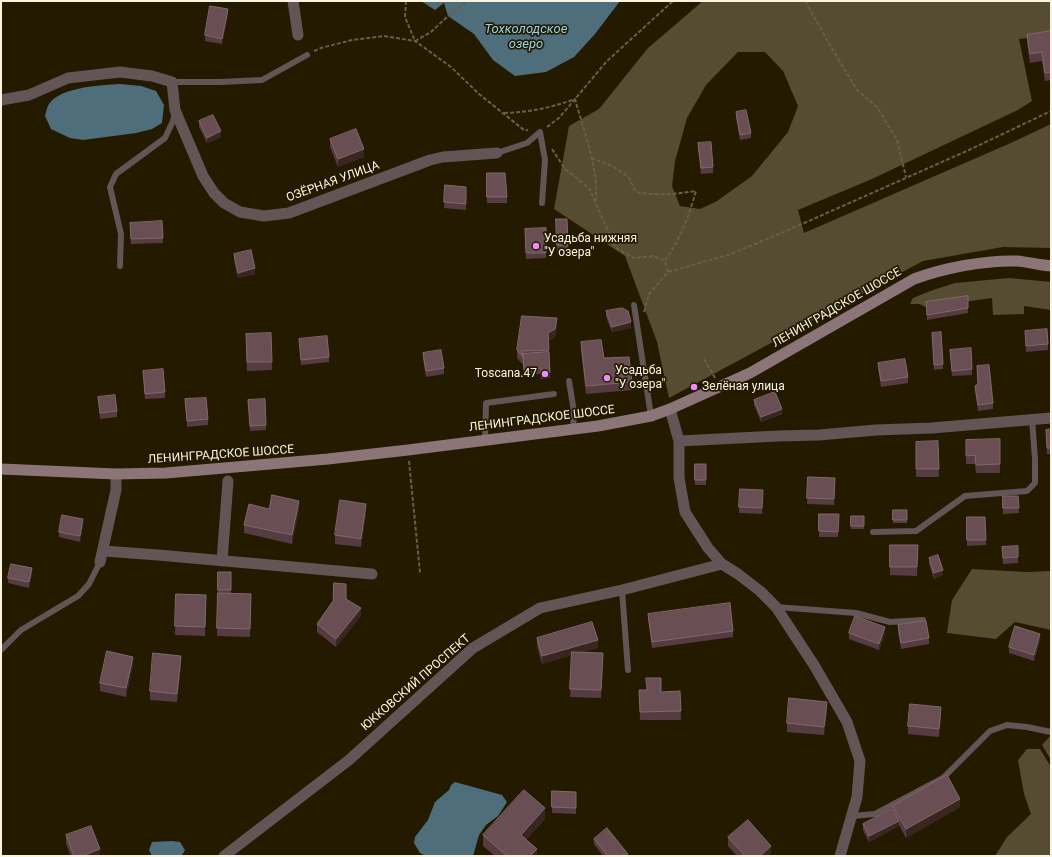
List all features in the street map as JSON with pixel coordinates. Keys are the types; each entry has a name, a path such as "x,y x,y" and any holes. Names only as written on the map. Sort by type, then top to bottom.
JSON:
{"main road":[{"name":"ЛЕНИНГРАДСКОЕ ШОССЕ","path":"1,469 116,474 166,473 279,464 408,450 485,439 598,426 651,416 670,409 750,372 914,279 936,271 974,264 1018,261 1051,266"}],"street":[{"path":"293,1 298,35"},
{"path":"1,100 29,94 68,78 120,72 152,76 172,82"},
{"name":"ОЗЁРНАЯ УЛИЦА","path":"172,82 175,110 203,176 214,193 224,203 240,212 264,216 289,213 430,160 443,157 497,153"},
{"path":"670,409 679,441 679,478 685,512 708,548 722,564 760,591 776,607 814,665 847,722 860,762 857,797 840,856"},
{"path":"679,441 778,436 819,436 876,430 932,428 1051,418"},
{"path":"116,474 116,490 102,557 158,555 372,574"},
{"path":"222,561 228,481"},
{"name":"ЮККОВСКИЙ ПРОСПЕКТ","path":"224,856 349,760 472,648 540,608 622,590 722,564"}],"lane":[{"path":"172,82 262,80 307,55"},
{"path":"120,266 121,234 110,186 116,174 165,138 173,122 175,110"},
{"path":"497,153 527,143 540,132"},
{"path":"540,132 544,160 542,203"},
{"path":"634,305 651,416"},
{"path":"569,381 574,412 573,429"},
{"path":"485,439 486,403 554,394"},
{"path":"874,532 916,531 965,496 1027,491 1035,483 1032,419"},
{"path":"1,650 22,630 78,596 89,584 102,557"},
{"path":"622,590 628,670"},
{"path":"776,607 856,613 890,622 923,620"},
{"path":"852,816 875,814 943,778 990,731 1007,725 1051,732"}],"path":[{"path":"406,1 405,17 415,41"},
{"path":"415,41 431,32 448,16 468,1"},
{"path":"307,55 321,48 360,39 384,36 415,41 452,67 479,94 524,130 540,132 559,118 607,61 673,1"},
{"path":"804,1 857,90 877,107 897,140 906,177"},
{"path":"504,113 528,112 552,107 575,99"},
{"path":"575,99 591,158 597,187 596,202"},
{"path":"639,330 650,294 668,272 731,254 784,232 1051,111"},
{"path":"540,132 565,169 589,188 615,247 634,258 653,256 665,261"},
{"path":"591,158 610,165 628,176 636,192 652,195 669,195 696,191 689,217 678,242 665,261 668,272"},
{"path":"704,359 720,386"},
{"path":"408,450 420,573"}],"shaded area":[{"path":"703,1 1051,1 1051,35 1019,39 1032,101 1018,110 872,179 798,210 804,233 1051,124 1051,248 1003,247 923,261 669,398 657,342 625,256 554,209 569,126 599,109 648,48","holes":["738,52 765,52 783,71 798,106 788,132 752,176 717,201 700,209 680,206 672,186 675,161 687,118 706,85"]},
{"path":"1009,278 1051,282 1051,310 1024,306 1024,314 993,315 992,298 926,307 919,304 910,304 913,298 955,283"},
{"path":"972,569 1026,572 1051,571 1051,630 1015,622 996,639 947,633 952,600"},
{"path":"1051,735 1051,760 1042,745"},
{"path":"1027,749 1040,749 1051,767 1051,856 995,856 1007,837 1031,814 1024,794 1018,760"}],"water":[{"name":"Тохколодское озеро","path":"421,1 620,1 595,34 574,57 546,72 515,76 493,60 474,34 448,16 444,3 435,10"},
{"path":"120,84 141,86 156,91 164,105 162,123 152,129 136,133 83,140 70,138 51,129 45,116 48,105 54,98 72,90"},
{"path":"455,782 502,795 507,802 498,816 486,825 479,835 473,856 426,856 420,853 414,843 415,837 428,820 435,802 449,790 451,785"},
{"path":"152,842 180,842 185,850 182,855 152,856 149,850"}],"building":[{"path":"210,6 228,9 222,39 205,35"},
{"path":"1051,31 1051,72 1045,73 1042,52 1030,54 1027,35"},
{"path":"746,110 751,133 740,135 736,112"},
{"path":"213,115 221,131 207,138 199,121"},
{"path":"356,129 364,149 338,159 330,139"},
{"path":"711,142 713,167 701,168 698,143"},
{"path":"487,173 505,173 507,197 487,197"},
{"path":"445,185 466,187 466,204 444,202"},
{"path":"556,219 567,219 568,246 557,245"},
{"path":"162,221 163,238 131,239 130,223"},
{"name":"Усадьба нижняя \"У озера\"","path":"546,228 546,253 526,253 525,229"},
{"path":"251,250 255,268 238,273 234,254"},
{"path":"968,296 968,308 927,315 926,302"},
{"path":"622,308 628,311 631,322 612,327 606,311"},
{"path":"522,316 557,318 555,329 548,333 549,350 522,351 523,357 517,350"},
{"path":"1047,329 1048,344 1026,346 1025,331"},
{"path":"941,332 943,364 934,365 932,333"},
{"path":"271,333 272,362 247,362 246,334"},
{"path":"327,336 329,357 301,360 299,339"},
{"name":"Усадьба \"У озера\"","path":"601,340 604,358 629,357 632,382 586,386 581,342"},
{"path":"971,348 972,369 952,371 950,350"},
{"path":"441,350 444,368 426,371 423,353"},
{"path":"549,352 550,373 541,373 541,368 524,370 523,354"},
{"path":"905,359 908,377 881,381 878,363"},
{"path":"989,365 993,403 978,405 975,386 978,384 977,366"},
{"path":"163,369 165,392 145,394 143,371"},
{"path":"775,392 782,409 761,417 754,400"},
{"path":"115,395 117,411 100,413 98,397"},
{"path":"206,398 208,419 187,421 185,399"},
{"path":"265,399 266,425 250,426 248,400"},
{"path":"1051,429 1051,448 1047,448 1046,430"},
{"path":"1000,439 1000,464 976,465 975,455 966,456 966,440"},
{"path":"938,441 939,469 916,469 916,442"},
{"path":"695,464 706,464 706,480 695,480"},
{"path":"808,477 835,478 834,499 807,498"},
{"path":"740,489 763,490 762,508 739,507"},
{"path":"272,495 299,501 292,535 244,525 249,504 269,509"},
{"path":"1003,496 1018,496 1019,508 1003,508"},
{"path":"340,500 366,504 361,539 335,535"},
{"path":"893,510 907,510 907,520 893,520"},
{"path":"819,514 839,514 838,532 819,531"},
{"path":"62,515 83,519 80,536 59,532"},
{"path":"851,516 864,516 864,526 851,526"},
{"path":"967,517 985,517 986,540 967,540"},
{"path":"890,545 918,545 917,567 890,567"},
{"path":"1018,546 1018,557 1003,558 1002,547"},
{"path":"938,555 943,570 934,573 929,558"},
{"path":"11,564 32,568 29,582 8,578"},
{"path":"218,572 231,572 231,590 218,590"},
{"path":"334,583 346,584 346,599 361,608 336,639 317,624 333,601"},
{"path":"218,593 251,594 250,629 217,628"},
{"path":"176,594 206,595 205,627 175,626"},
{"path":"730,603 733,631 652,642 648,614"},
{"path":"855,616 885,627 879,644 849,633"},
{"path":"926,621 929,638 901,643 898,625"},
{"path":"592,622 598,640 542,656 537,638"},
{"path":"1015,626 1040,634 1034,655 1009,647"},
{"path":"107,651 133,657 126,688 100,683"},
{"path":"572,652 603,653 601,690 570,689"},
{"path":"153,653 181,656 177,694 150,691"},
{"path":"646,678 661,678 661,692 680,691 681,711 640,712 639,690 647,690"},
{"path":"789,698 827,702 824,727 787,723"},
{"path":"910,704 941,707 939,729 908,726"},
{"path":"947,775 960,799 906,829 893,806"},
{"path":"524,790 545,808 521,835 537,849 530,856 507,856 483,835"},
{"path":"552,791 576,792 576,808 552,807"},
{"path":"893,809 899,821 869,836 863,824"},
{"path":"748,820 771,846 760,856 745,856 728,837"},
{"path":"91,826 100,849 82,856 74,856 66,835"},
{"path":"607,828 628,854 626,856 608,856 594,839"}],"place":[{"name":"Усадьба нижняя \"У озера\"","path":"536,246"},
{"name":"Toscana.47","path":"545,374"},
{"name":"Усадьба \"У озера\"","path":"607,378"},
{"name":"Зелёная улица","path":"694,387"}]}
